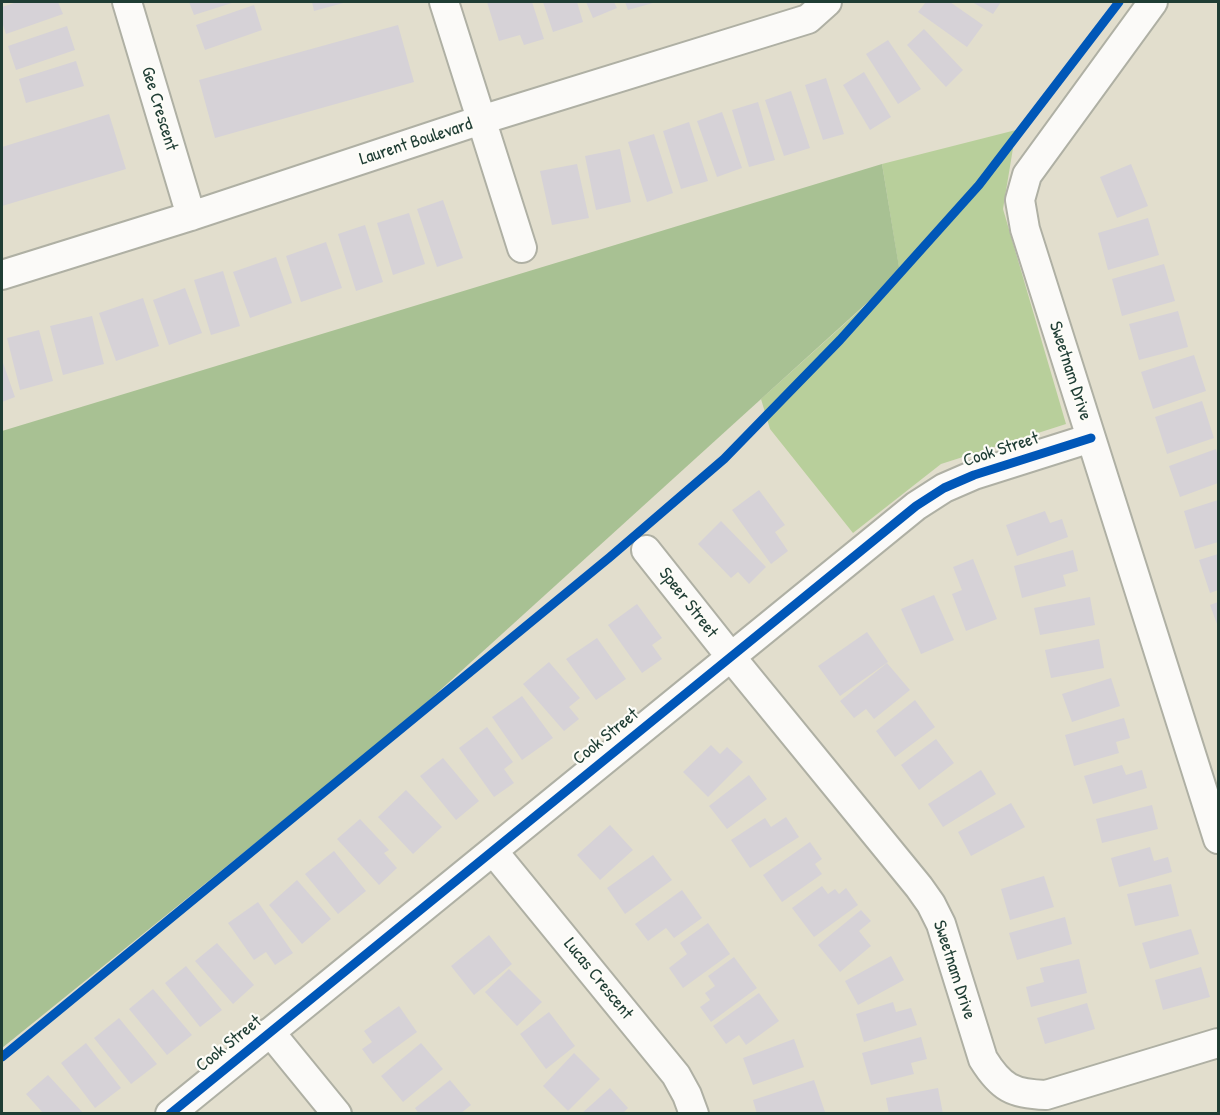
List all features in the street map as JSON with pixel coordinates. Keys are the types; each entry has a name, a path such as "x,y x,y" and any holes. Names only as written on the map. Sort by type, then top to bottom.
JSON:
{"street":[{"name":"Gee Crescent","path":"127,2 191,216"},
{"path":"444,2 522,248"},
{"name":"Laurent Boulevard","path":"2,275 191,216 481,120 808,19 827,2"},
{"name":"Sweetnam Drive","path":"1153,2 1028,176 1020,200 1025,229 1218,839"},
{"name":"Cook Street","path":"170,1113 916,506 944,488 974,475 1091,438"},
{"name":"Speer Street","path":"646,550 731,657"},
{"name":"Sweetnam Drive","path":"731,657 931,904 940,924 983,1059 993,1075 1007,1088 1026,1094 1046,1095 1218,1043"},
{"name":"Lucas Crescent","path":"493,850 676,1075 694,1113"},
{"path":"270,1032 337,1113"}],"green space":[{"path":"1016,130 1003,209 1066,424 941,464 853,533 770,429 761,399 900,274 882,164"},
{"path":"882,164 900,273 405,722 2,1048 2,431"}],"building":[{"path":"17,2 58,2 63,14 6,34 2,22 2,7"},
{"path":"189,2 235,2 194,15"},
{"path":"312,2 347,2 314,11"},
{"path":"487,2 532,2 544,39 524,45 520,35 499,41"},
{"path":"543,2 577,2 583,22 553,32"},
{"path":"586,2 614,2 617,8 593,18"},
{"path":"625,2 652,2 653,3 628,10"},
{"path":"926,2 950,2 983,25 967,47 918,12"},
{"path":"972,2 1001,2 993,14"},
{"path":"254,5 262,30 205,50 196,25"},
{"path":"398,25 414,82 215,138 199,80"},
{"path":"67,26 75,50 16,70 8,46"},
{"path":"924,29 963,70 946,87 907,45"},
{"path":"888,40 921,89 898,104 866,54"},
{"path":"76,61 84,86 26,103 19,79"},
{"path":"864,72 891,117 870,130 843,85"},
{"path":"826,78 844,134 823,140 805,85"},
{"path":"791,91 810,148 784,156 765,100"},
{"path":"758,102 775,160 749,167 732,110"},
{"path":"722,112 742,168 717,177 697,121"},
{"path":"109,114 126,169 2,206 2,147"},
{"path":"689,122 708,181 681,189 663,131"},
{"path":"654,134 673,193 647,202 628,142"},
{"path":"620,149 631,202 596,210 585,156"},
{"path":"577,164 589,218 552,225 540,171"},
{"path":"1131,164 1148,206 1117,218 1100,177"},
{"path":"443,200 463,258 437,267 417,209"},
{"path":"409,213 425,264 393,275 377,223"},
{"path":"1148,218 1159,255 1108,270 1098,233"},
{"path":"365,225 383,282 356,291 338,234"},
{"path":"326,242 342,288 301,302 286,256"},
{"path":"276,257 292,303 250,318 233,272"},
{"path":"1164,264 1175,301 1122,316 1112,279"},
{"path":"223,271 240,326 211,335 194,280"},
{"path":"185,288 202,333 169,345 153,300"},
{"path":"143,298 159,346 116,361 99,313"},
{"path":"1178,311 1188,347 1139,360 1129,324"},
{"path":"92,316 104,364 63,375 50,326"},
{"path":"39,330 53,381 20,390 7,338"},
{"path":"1194,355 1206,391 1153,409 1141,372"},
{"path":"2,360 15,397 2,402"},
{"path":"1202,401 1214,438 1167,454 1155,417"},
{"path":"1216,449 1218,483 1180,497 1169,466"},
{"path":"759,490 785,525 775,532 788,551 771,564 732,510"},
{"path":"1218,500 1218,542 1195,549 1184,511"},
{"path":"1045,511 1050,523 1062,519 1068,537 1017,556 1006,525"},
{"path":"721,521 766,567 749,584 738,572 731,578 698,544"},
{"path":"1073,550 1078,571 1063,575 1066,586 1022,598 1014,566"},
{"path":"1218,554 1218,590 1210,593 1199,560"},
{"path":"973,559 997,619 966,631 952,594 962,590 953,567"},
{"path":"934,595 954,640 921,654 901,609"},
{"path":"1090,597 1095,625 1040,635 1034,608"},
{"path":"1218,602 1218,624 1217,624 1210,605"},
{"path":"637,604 662,638 652,645 662,659 642,673 608,625"},
{"path":"867,632 888,662 840,696 818,666"},
{"path":"597,638 626,679 596,700 566,659"},
{"path":"1099,639 1104,668 1051,678 1045,650"},
{"path":"549,662 580,698 569,707 579,719 564,731 523,684"},
{"path":"887,663 910,690 874,719 866,709 854,718 840,701"},
{"path":"1111,678 1120,706 1072,722 1062,694"},
{"path":"522,696 553,738 522,760 492,717"},
{"path":"915,700 935,727 895,757 876,731"},
{"path":"1124,718 1130,738 1116,742 1119,753 1074,766 1065,735"},
{"path":"487,727 513,762 504,769 514,783 494,797 459,748"},
{"path":"936,739 954,763 919,790 901,765"},
{"path":"711,745 720,754 727,747 743,762 708,797 683,772"},
{"path":"443,758 479,801 456,820 420,776"},
{"path":"1122,765 1126,775 1142,770 1147,788 1093,804 1084,776"},
{"path":"981,770 996,794 943,827 928,804"},
{"path":"749,775 767,799 727,829 709,806"},
{"path":"406,790 442,827 413,854 378,817"},
{"path":"1011,803 1025,827 971,856 958,832"},
{"path":"1152,805 1158,829 1102,843 1096,819"},
{"path":"786,817 799,837 750,868 731,840 765,818 771,827"},
{"path":"360,819 389,850 384,853 397,868 379,885 337,839"},
{"path":"610,825 633,850 600,880 577,855"},
{"path":"810,842 822,859 815,864 822,874 782,902 763,875"},
{"path":"1150,847 1154,861 1168,857 1172,872 1119,887 1111,858"},
{"path":"334,851 366,891 338,914 305,874"},
{"path":"653,855 672,880 625,914 607,888"},
{"path":"1044,876 1054,907 1010,920 1001,889"},
{"path":"297,880 331,919 302,944 269,905"},
{"path":"1171,884 1179,916 1135,926 1127,894"},
{"path":"822,886 828,894 835,889 839,894 846,888 858,905 814,937 792,908"},
{"path":"682,890 702,918 674,938 666,928 648,941 635,924"},
{"path":"258,902 293,953 275,965 266,952 254,960 228,923"},
{"path":"861,910 871,921 859,931 871,946 840,972 818,945"},
{"path":"1065,917 1072,944 1017,960 1009,933"},
{"path":"708,923 730,954 683,988 669,968 687,954 680,943"},
{"path":"1191,929 1199,954 1150,969 1142,943"},
{"path":"489,935 512,964 474,995 451,966"},
{"path":"217,943 254,985 233,1004 195,961"},
{"path":"891,956 904,980 858,1005 845,981"},
{"path":"734,957 757,988 711,1022 700,1007 710,1000 705,993 715,986 708,976"},
{"path":"1079,959 1087,993 1031,1007 1026,987 1044,982 1040,968"},
{"path":"186,966 222,1010 200,1027 165,983"},
{"path":"1201,967 1210,997 1163,1010 1155,980"},
{"path":"509,969 542,1002 517,1026 485,992"},
{"path":"153,989 192,1035 167,1055 129,1009"},
{"path":"759,993 779,1021 746,1045 739,1035 726,1044 713,1026"},
{"path":"893,1002 896,1012 911,1008 917,1025 864,1042 856,1014"},
{"path":"1087,1003 1095,1029 1045,1044 1037,1018"},
{"path":"399,1006 417,1032 373,1064 362,1049 372,1042 364,1031"},
{"path":"549,1012 575,1046 546,1069 520,1034"},
{"path":"119,1018 157,1064 131,1084 94,1038"},
{"path":"921,1037 927,1059 911,1063 914,1074 871,1085 862,1053"},
{"path":"794,1039 804,1067 753,1085 743,1058"},
{"path":"86,1043 121,1088 95,1108 61,1063"},
{"path":"421,1043 443,1069 403,1102 381,1076"},
{"path":"574,1053 600,1079 568,1111 543,1086"},
{"path":"48,1075 84,1114 44,1114 26,1094"},
{"path":"450,1080 471,1105 460,1114 419,1114 415,1108"},
{"path":"814,1080 825,1112 819,1114 757,1114 753,1100"},
{"path":"610,1088 628,1108 622,1114 581,1114"},
{"path":"938,1088 943,1114 889,1114 886,1098"}],"cycle path":[{"path":"2,1057 610,557 724,459 840,340 979,185 1119,2"},
{"path":"170,1114 916,506 944,488 974,475 1091,438"}]}
